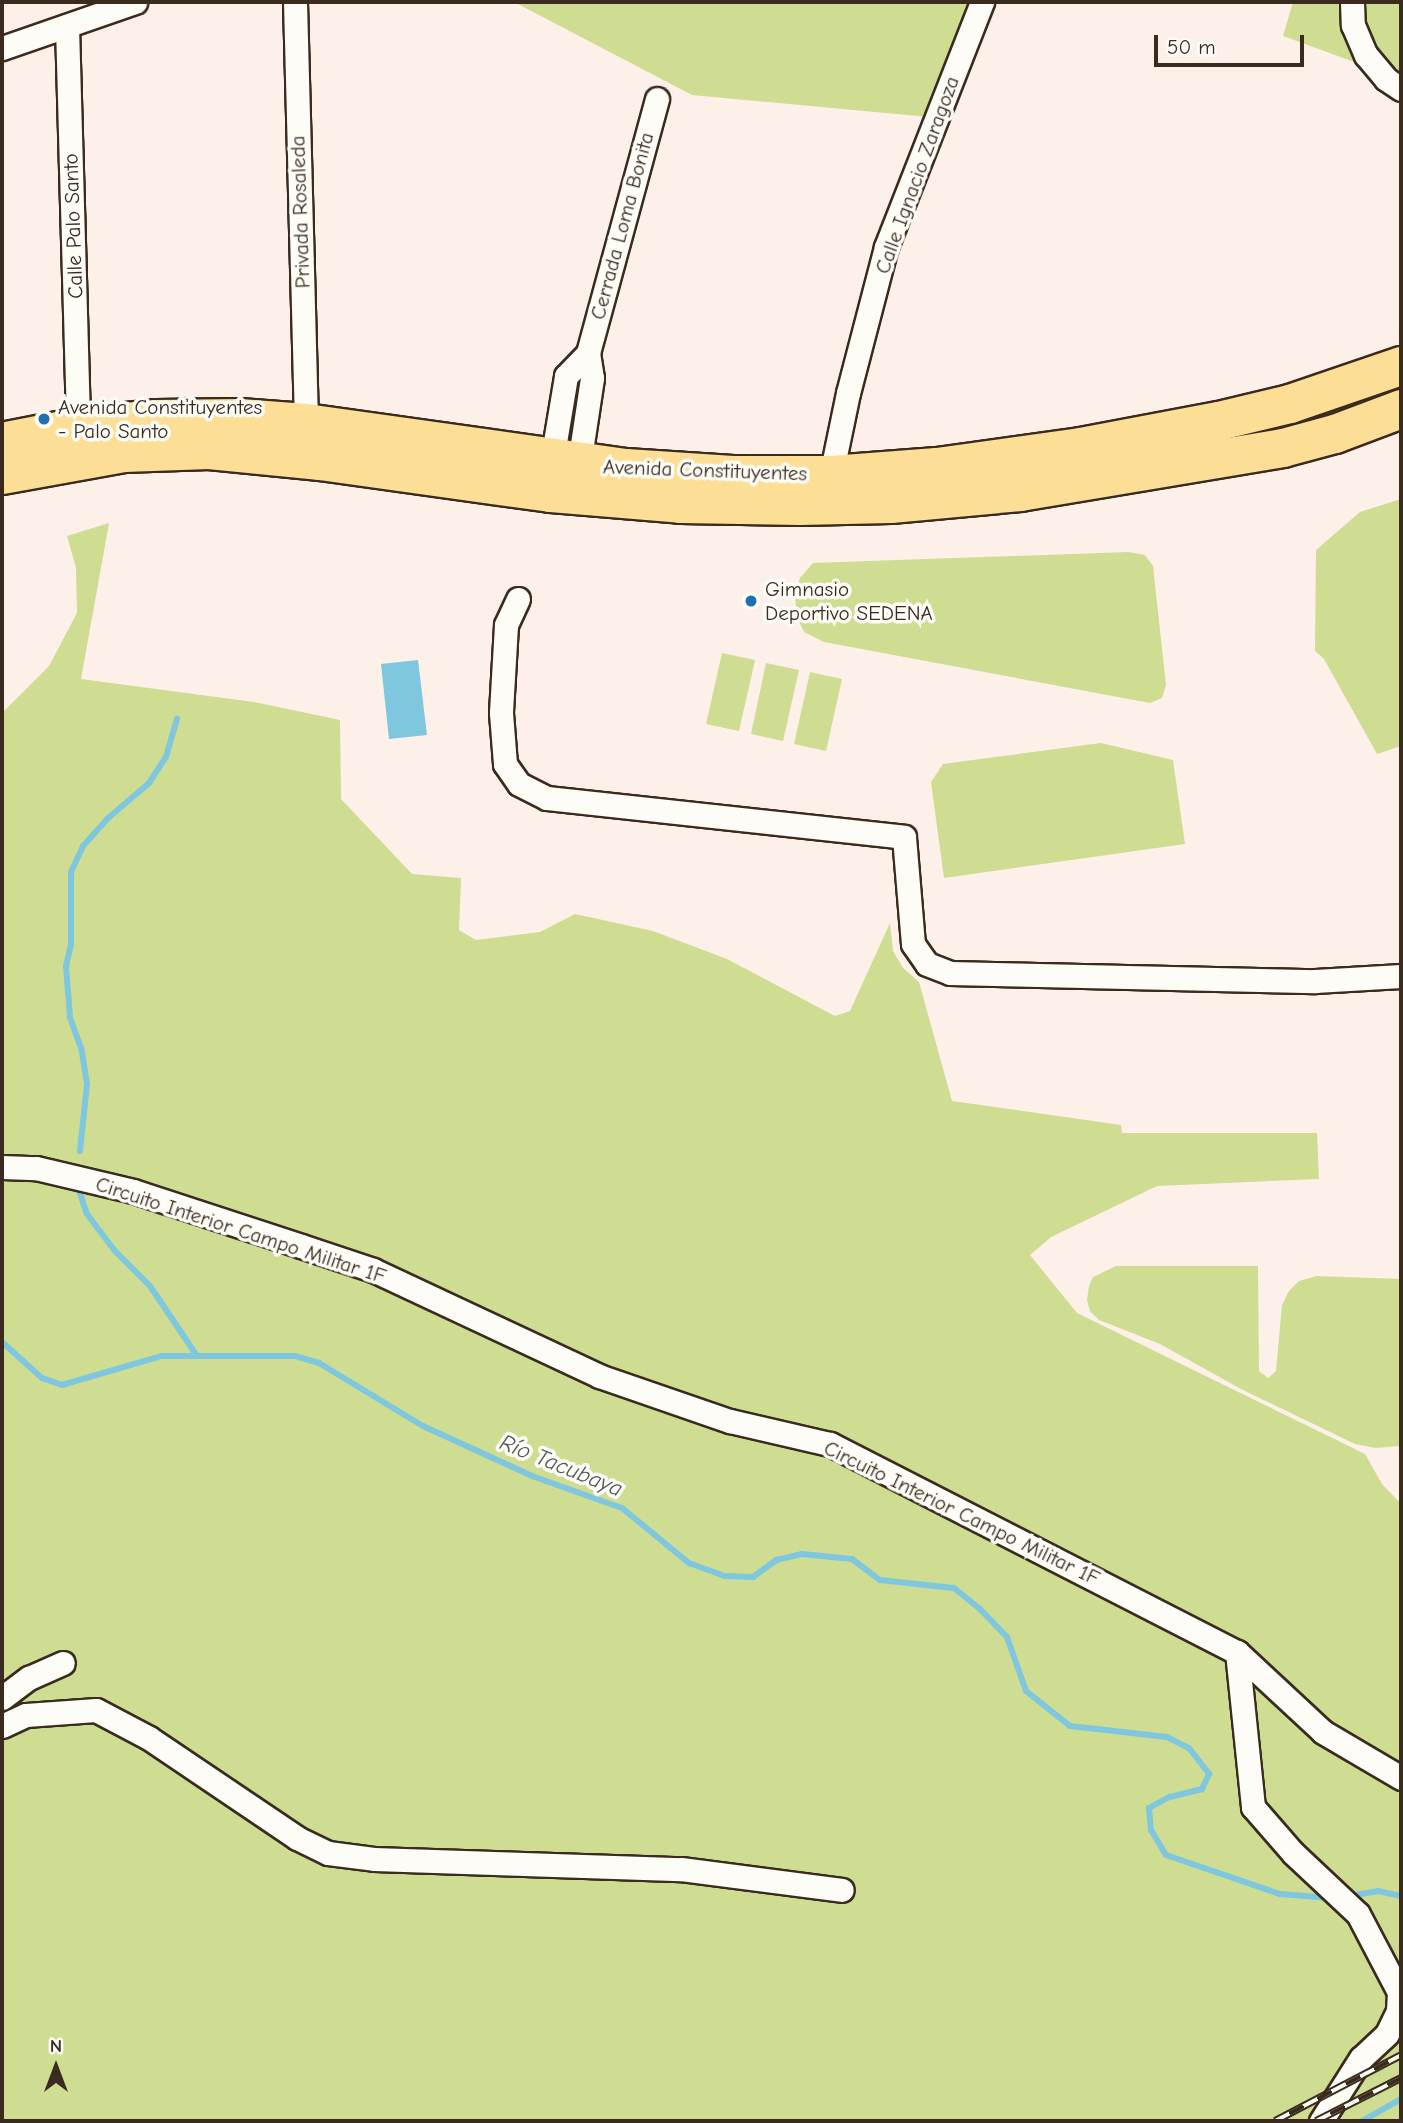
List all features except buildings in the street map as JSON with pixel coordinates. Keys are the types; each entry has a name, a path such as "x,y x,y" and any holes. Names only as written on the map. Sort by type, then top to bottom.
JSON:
{"highway":[{"name":"Avenida Constituyentes","path":"2,442 78,427 156,419 240,418 306,423 565,462 733,475 831,475 965,463 1081,447 1290,404 1401,366"},
{"name":"Avenida Constituyentes","path":"2,475 124,453 209,450 320,461 564,495 681,503 800,506 891,503 1020,492 1283,448 1335,434 1401,410"}],"street":[{"path":"2,48 135,2"},
{"name":"Privada Rosaleda","path":"295,2 306,423"},
{"name":"Calle Ignacio Zaragoza","path":"831,475 848,393 886,247 982,2"},
{"path":"1352,2 1353,25 1366,55 1386,79 1401,89"},
{"name":"Calle Palo Santo","path":"67,26 78,427"},
{"name":"Cerrada Loma Bonita","path":"565,462 593,378 588,353 657,99"},
{"path":"518,599 506,625 501,713 505,764 519,784 547,798 904,837 913,944 927,964 950,974 1315,981 1401,976"},
{"name":"Circuito Interior Campo Militar 1F","path":"2,1167 36,1168 133,1191 373,1270 599,1376 730,1421 830,1444 1237,1652 1324,1732 1401,1778"},
{"path":"1237,1652 1253,1807 1293,1853 1358,1914 1396,1983 1398,2011 1387,2034 1361,2057 1321,2121"},
{"path":"2,1698 29,1678 63,1663"},
{"path":"2,1726 26,1715 96,1710 149,1738 297,1838 328,1853 374,1859 681,1868 842,1890"}],"green space":[{"path":"514,2 971,2 929,117 692,95"},
{"path":"1293,2 1401,2 1401,79 1283,36"},
{"path":"1401,499 1401,746 1377,754 1324,659 1315,651 1316,550 1360,512"},
{"path":"109,523 81,679 254,702 340,720 341,799 412,874 461,878 459,930 476,940 540,932 575,914 653,931 727,959 835,1016 850,1011 890,923 893,951 903,968 919,982 952,1101 1121,1125 1122,1133 1317,1133 1319,1179 1157,1186 1051,1237 1030,1255 1077,1313 1365,1454 1382,1484 1401,1504 1401,2121 2,2121 2,713 49,666 77,613 76,568 67,536"},
{"path":"1128,552 1145,555 1153,566 1166,685 1162,698 1150,703 824,642 804,632 797,617 795,596 800,578 813,563"},
{"path":"722,653 755,660 739,731 706,724"},
{"path":"766,663 799,670 783,741 751,734"},
{"path":"810,672 842,679 826,751 794,744"},
{"path":"1101,743 1173,760 1185,844 944,878 931,782 943,764"},
{"path":"1116,1266 1258,1266 1259,1371 1268,1378 1276,1371 1282,1305 1289,1291 1299,1281 1317,1276 1401,1279 1401,1446 1375,1448 1355,1444 1241,1389 1160,1344 1099,1320 1090,1311 1087,1300 1089,1286 1093,1277"}],"water":[{"path":"418,660 427,735 389,739 381,664"}],"waterway":[{"path":"80,1151 87,1084 81,1048 70,1017 66,966 71,945 71,872 83,846 107,819 149,783 166,757 177,719"},
{"path":"79,1190 87,1214 115,1251 150,1286 197,1356"},
{"name":"Río Tacubaya","path":"2,1342 42,1378 62,1385 162,1356 295,1356 319,1363 423,1426 532,1476 622,1508 689,1563 725,1576 753,1577 776,1560 802,1554 852,1559 880,1580 954,1588 980,1609 1007,1637 1026,1691 1070,1726 1167,1737 1189,1748 1209,1774 1202,1789 1169,1797 1149,1808 1151,1830 1166,1855 1280,1894 1330,1898"},
{"name":"Río Tacubaya","path":"1348,1896 1378,1891 1401,1896"},
{"path":"1362,2121 1401,2099"}],"railway":[{"path":"1275,2121 1401,2055"},
{"path":"1316,2121 1401,2078"}],"place":[{"name":"Avenida Constituyentes - Palo Santo","path":"44,419"},
{"name":"Gimnasio Deportivo SEDENA","path":"751,601"}]}
